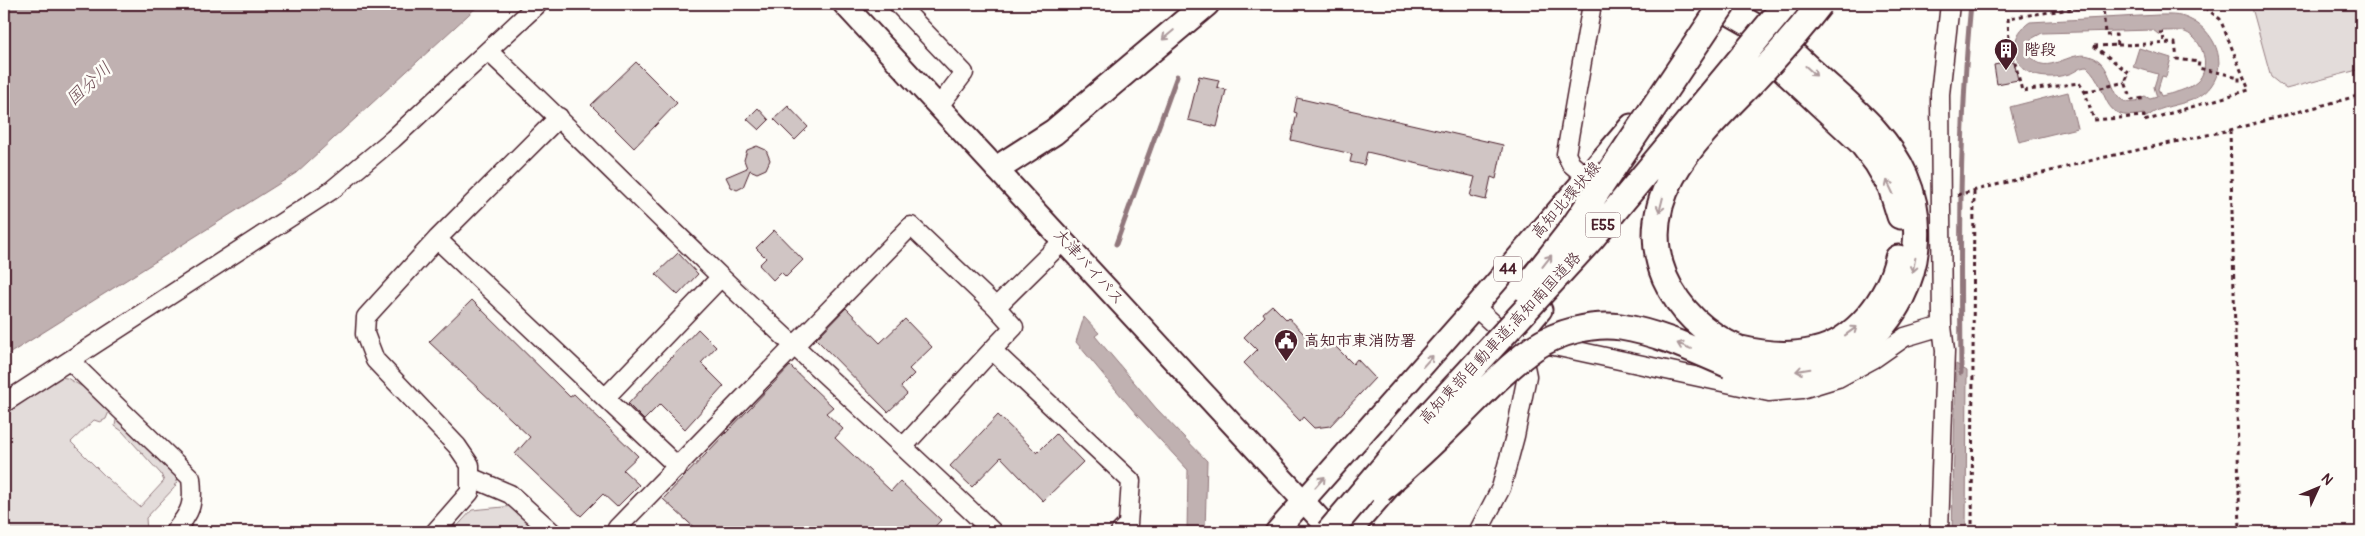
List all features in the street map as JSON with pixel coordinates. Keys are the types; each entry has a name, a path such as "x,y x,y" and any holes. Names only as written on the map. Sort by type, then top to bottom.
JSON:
{"highway":[{"path":"998,168 1043,120 1180,4"},
{"path":"998,168 1054,132 1206,4"},
{"name":"高知東部自動車道;高知南国道路","path":"1331,532 1409,437 1592,238 1786,4"},
{"path":"1734,357 1716,339 1699,326 1683,309 1671,291 1662,271 1658,249 1657,226 1660,204 1668,182 1694,144 1770,64 1820,4"},
{"path":"1331,532 1422,454 1502,375 1535,348 1556,337 1598,326 1620,327 1734,357 1792,355 1816,351 1840,339 1862,324 1878,304 1891,283 1902,237 1900,212 1891,187 1877,163 1861,142 1730,6 1572,229 1409,437"}],"main road":[{"name":"大津バイパス","path":"844,4 998,168 1331,532"},
{"path":"1350,532 1626,210 1806,4"},
{"name":"高知北環状線","path":"1276,532 1475,307 1730,6"}],"street":[{"path":"4,403 332,190 393,139 538,4"},
{"path":"898,4 964,73 939,106"},
{"path":"1592,4 1566,154 1571,164 1626,210"},
{"path":"1939,532 1945,351 1942,326 1940,94 1950,4"},
{"path":"488,51 559,117 721,277 904,446 993,532"},
{"path":"435,532 470,492 470,465 457,446 375,360 365,334 366,317 437,239 559,117"},
{"path":"617,528 911,226 996,307 1014,327 904,446"},
{"path":"437,239 678,467"},
{"path":"996,307 1064,240"},
{"path":"605,398 721,277"},
{"path":"1475,307 1496,326 1542,344 1769,392 1802,389 1838,378 1875,358 1905,336 1942,326"},
{"path":"1478,532 1501,488 1528,376 1519,336"},
{"path":"992,350 1132,481 1128,524 1120,532"},
{"path":"70,361 191,478 193,497 190,514 174,532"},
{"path":"470,477 510,494 552,532"}],"path":[{"path":"2117,46 2116,35 2104,35 2104,4 2008,18 2010,60 2014,58 2022,91 2079,83 2085,92 2094,120 2145,116 2144,121 2249,90 2220,19 2200,4"},
{"path":"2159,33 2163,33 2164,43"},
{"path":"2144,98 2132,100 2125,82 2128,73 2094,46 2175,43 2177,59 2199,62 2198,68 2239,77 2239,83"},
{"path":"2085,92 2125,82"},
{"path":"1967,192 1974,192 2101,158 2230,130 2361,95"},
{"path":"2230,130 2240,532"},
{"path":"1972,532 1974,192"}],"shaded area":[{"path":"2251,4 2361,4 2361,69 2286,89 2271,77"},
{"path":"58,377 67,378 81,386 85,385 90,390 91,396 95,394 110,409 106,419 100,422 94,420 71,442 109,480 140,507 164,481 161,474 122,431 115,426 117,419 124,423 178,478 175,487 146,518 147,532 4,532 4,413"},
{"path":"514,506 542,532 452,532 472,510"}],"water":[{"name":"国分川","path":"4,4 480,4 296,173 4,357"},
{"path":"2158,15 2181,16 2198,24 2212,39 2219,57 2219,67 2211,86 2206,92 2193,100 2163,108 2146,117 2144,114 2119,114 2107,102 2100,85 2087,67 2069,74 2051,77 2026,71 2017,58 2015,48 2017,36 2030,22","holes":["2153,30 2162,35 2162,31 2185,32 2197,41 2201,47 2205,62 2202,76 2189,87 2161,96 2158,89 2162,76 2166,77 2171,58 2139,48 2133,67 2158,74 2154,87 2157,97 2150,99 2145,96 2142,97 2143,100 2131,102 2122,100 2117,94 2105,68 2099,61 2082,55 2051,64 2044,64 2032,57 2029,48 2031,39 2042,33"]},
{"path":"2068,92 2077,128 2019,142 2010,107"},
{"path":"1084,317 1099,333 1095,336 1156,408 1207,461 1205,532 1187,532 1188,470 1137,415 1076,342"},
{"path":"1956,364 1967,371 1966,532 1952,532"}],"building":[{"name":"階段","path":"2014,61 2018,80 1997,84 1994,65"},
{"path":"636,62 677,103 634,148 591,105"},
{"path":"1199,76 1219,80 1217,87 1226,90 1217,127 1188,120"},
{"path":"1297,98 1503,145 1496,179 1491,177 1486,200 1470,196 1475,177 1367,152 1364,165 1350,162 1352,154 1291,140 1297,113 1294,112"},
{"path":"788,106 808,127 795,140 774,119"},
{"path":"758,108 769,120 759,130 747,119"},
{"path":"757,146 766,150 770,160 766,169 757,173 750,170 743,187 737,190 731,187 726,177 747,168 744,160 747,150"},
{"path":"774,230 803,260 786,277 781,272 773,280 759,265 766,258 756,248"},
{"path":"678,253 698,274 678,295 656,274"},
{"path":"472,300 570,397 574,394 638,456 623,470 639,485 617,507 603,494 581,516 515,454 530,437 429,342"},
{"name":"高知市東消防署","path":"1272,305 1287,320 1289,318 1316,347 1326,337 1353,364 1357,359 1375,378 1330,426 1314,428 1303,417 1300,421 1244,363 1257,350 1244,337 1265,316 1263,313"},
{"path":"846,308 880,343 905,319 932,347 909,369 914,374 901,387 907,394 888,412 816,339"},
{"path":"698,329 716,347 701,363 724,386 685,429 660,404 644,420 628,404"},
{"path":"790,366 833,407 826,413 843,429 835,438 891,491 900,481 941,520 930,532 699,532 663,499"},
{"path":"998,415 1037,453 1056,434 1083,462 1043,501 1001,457 972,487 950,466"}],"waterway":[{"path":"1961,373 1962,142 1971,4"},
{"path":"1116,244 1177,76"}],"place":[{"name":"階段","path":"2006,71"},
{"name":"高知市東消防署","path":"1286,362"}]}
